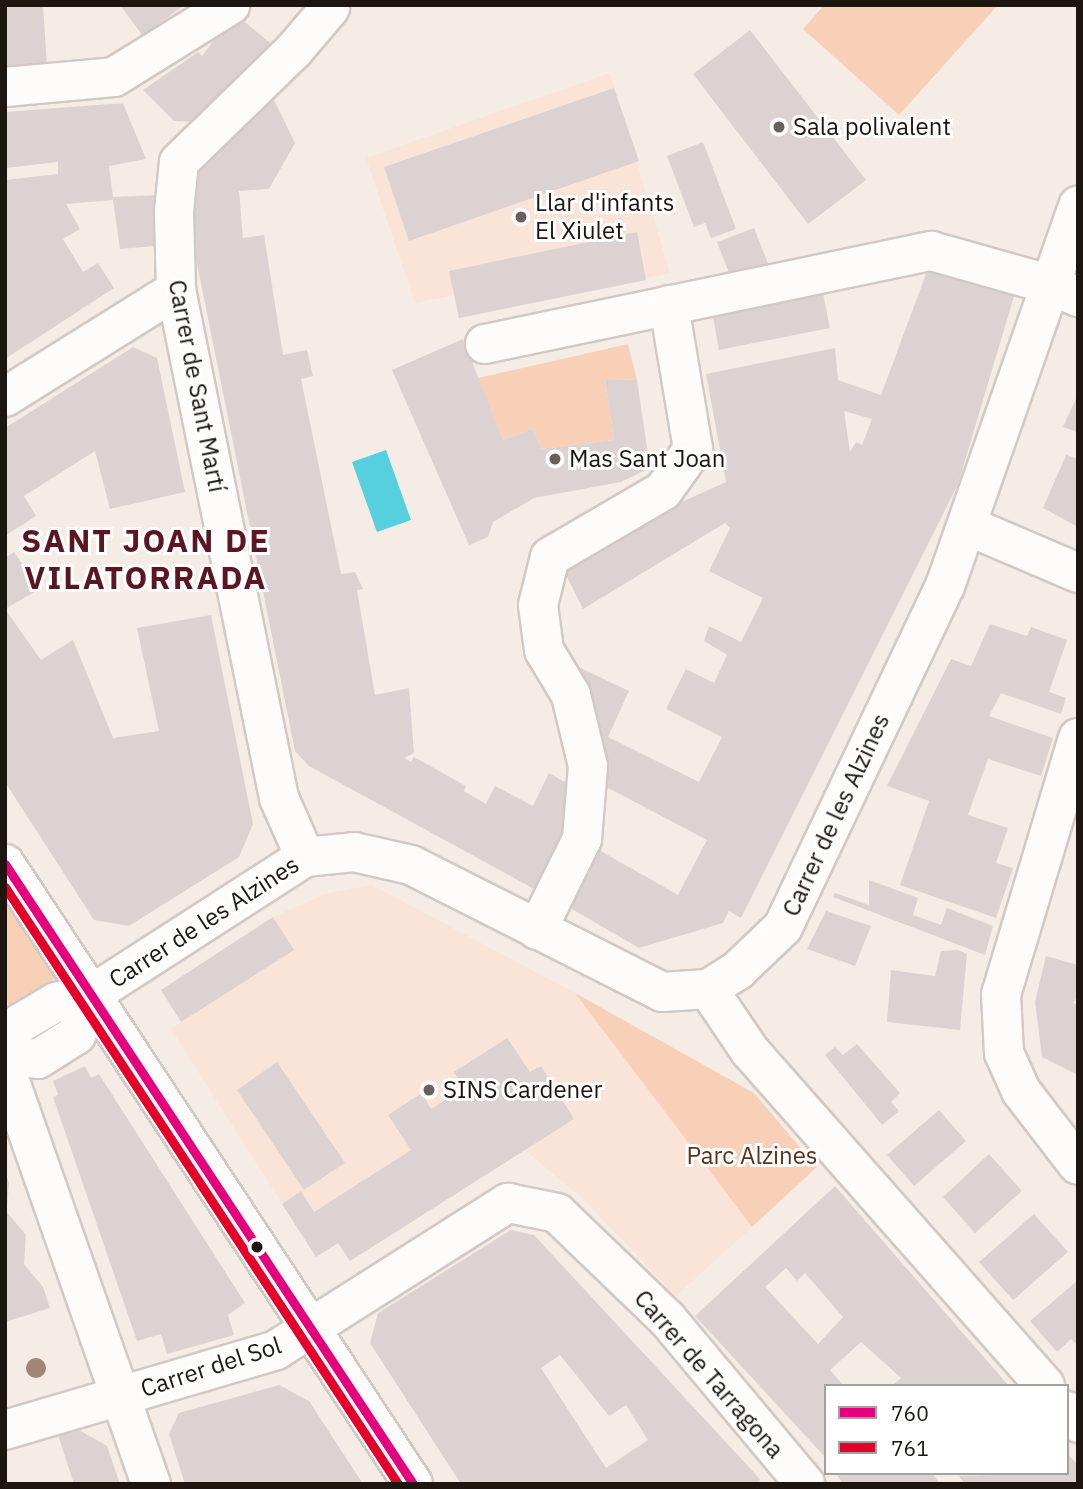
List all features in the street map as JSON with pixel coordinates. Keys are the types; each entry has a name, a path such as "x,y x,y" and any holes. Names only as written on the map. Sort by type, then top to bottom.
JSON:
{"street":[{"path":"5,87 114,77 230,5"},
{"name":"Carrer de Sant Martí","path":"305,857 279,798 176,290 174,211 179,162 295,49 328,6"},
{"name":"Carrer de les Alzines","path":"94,993 305,857 354,852 411,865 662,992 708,989 738,970 783,927 945,586 1065,291 1078,206"},
{"path":"485,344 931,251 1065,291"},
{"path":"5,397 176,290"},
{"path":"537,930 582,839 588,766 571,695 544,650 538,605 550,557 663,491 693,449 669,305"},
{"path":"968,526 1078,573"},
{"path":"1078,738 1001,994 1004,1053 1021,1091 1078,1165"},
{"path":"5,864 94,993 413,1484"},
{"path":"708,989 750,1051 1043,1384"},
{"path":"5,1048 18,1026 56,1002 94,993"},
{"path":"5,1056 38,1059 76,1035 94,993"},
{"path":"5,1067 151,1484"},
{"name":"Carrer del Sol","path":"5,1430 276,1350 508,1203"},
{"name":"Carrer de Tarragona","path":"508,1203 557,1213 668,1320 805,1484"}],"shaded area":[{"name":"Llar d'infants El Xiulet","path":"610,73 670,273 459,318 454,295 415,303 366,158"},
{"name":"SINS Cardener","path":"372,885 575,993 752,1227 676,1296 583,1199 525,1150 350,1261 338,1243 316,1257 171,1029 181,1022 161,990 273,917 325,894"}],"green space":[{"path":"824,5 998,5 899,115 803,29"},
{"path":"628,344 637,380 605,379 614,440 542,449 532,429 503,440 478,378"},
{"path":"5,900 56,978 10,1008 5,996"},
{"name":"Parc Alzines","path":"575,993 754,1093 817,1167 752,1227"}],"water":[{"path":"386,450 411,520 377,532 352,462"}],"building":[{"path":"5,5 43,5 47,66 5,69"},
{"path":"120,5 184,5 143,36"},
{"path":"245,22 275,47 199,122 174,121 143,90 198,52 202,56 219,33"},
{"name":"Sala polivalent","path":"750,30 866,180 808,224 693,74"},
{"path":"614,88 639,161 409,241 384,167"},
{"path":"272,96 295,143 269,189 239,191 243,238 264,235 283,355 307,350 313,376 301,379 341,574 355,572 363,589 357,590 375,695 409,688 414,753 404,758 411,762 414,757 466,786 464,791 486,804 495,786 533,806 549,773 574,787 563,856 545,895 309,766 295,751 183,194 202,157"},
{"path":"123,103 146,159 109,166 113,197 159,195 167,245 120,249 113,200 66,204 80,229 63,239 83,272 98,263 114,288 5,359 5,180 58,174 58,162 5,168 5,112"},
{"path":"703,142 736,229 711,238 705,223 694,227 667,156"},
{"path":"754,228 770,268 733,283 717,242"},
{"path":"637,232 646,280 459,318 449,271"},
{"path":"929,266 1015,293 958,484 741,918 729,911 723,923 639,948 565,905 592,846 678,895 707,840 597,782 564,660 629,691 608,737 699,782 722,737 666,709 686,669 714,683 727,655 704,641 709,626 741,642 763,598 709,571 730,528 725,523 583,609 565,573 675,505 726,482 706,374 835,348 838,380 881,395","holes":["844,411 872,419 862,445 856,442 850,452"]},
{"path":"821,284 830,328 719,350 711,306"},
{"name":"Mas Sant Joan","path":"463,339 503,440 532,429 542,449 614,440 605,379 637,380 650,468 621,482 534,498 493,522 488,537 469,545 392,370"},
{"path":"133,347 157,358 185,492 110,509 95,451 24,496 36,516 5,536 5,428"},
{"path":"1078,394 1078,432 1063,427"},
{"path":"1066,455 1078,459 1078,527 1043,508"},
{"path":"14,552 40,589 5,609 5,558"},
{"path":"5,609 41,660 73,640 113,738 159,731 137,628 211,615 253,824 239,857 129,926 94,920 5,782"},
{"path":"990,624 1027,636 1031,627 1067,640 1049,692 1066,698 1061,714 1001,693 989,716 1053,738 1041,776 988,759 968,815 1008,828 996,863 1013,868 996,918 900,885 929,801 887,786 951,659 971,666"},
{"path":"869,880 918,898 913,915 941,925 947,908 993,926 985,955 833,897 835,893 869,905"},
{"path":"826,911 871,926 855,966 807,949"},
{"path":"273,917 294,950 181,1022 161,990"},
{"path":"958,950 967,954 960,1030 887,1022 891,970 935,976 941,951"},
{"path":"1046,956 1078,965 1078,995 1073,1003 1078,1005 1078,1075 1042,1057 1035,1002"},
{"path":"507,1038 530,1072 541,1066 574,1119 350,1261 338,1243 316,1257 282,1204 301,1191 314,1212 411,1150 388,1115 422,1093 431,1109 464,1088 454,1072"},
{"path":"857,1044 900,1093 891,1102 899,1111 882,1125 825,1055 835,1047 843,1055"},
{"path":"277,1062 345,1163 304,1190 237,1090"},
{"path":"85,1066 91,1078 99,1074 245,1303 228,1315 234,1335 167,1354 161,1334 137,1341 53,1097 58,1095 53,1081"},
{"path":"939,1110 966,1141 914,1186 887,1155"},
{"path":"989,1154 1022,1191 975,1233 943,1197"},
{"path":"6,1174 9,1183 5,1208"},
{"path":"835,1186 1007,1384 894,1384 901,1378 861,1342 830,1370 842,1384 824,1384 824,1456 695,1316","holes":["786,1268 797,1281 805,1273 843,1317 818,1344 765,1287"]},
{"path":"5,1210 26,1235 24,1264 43,1287 50,1308 5,1322"},
{"path":"1034,1214 1068,1252 1013,1300 979,1262"},
{"path":"511,1230 534,1235 760,1479 759,1484 461,1484 370,1343 378,1313","holes":["560,1355 609,1416 626,1405 648,1440 606,1468 541,1368"]},
{"path":"1078,1280 1078,1346 1071,1339 1057,1352 1030,1321"},
{"path":"279,1385 309,1401 363,1484 185,1484 169,1434 179,1413"},
{"path":"79,1430 107,1446 120,1484 74,1484 58,1435"},
{"path":"1069,1455 1078,1465 1078,1484 965,1484 959,1476 1069,1475"},
{"path":"837,1475 933,1475 940,1484 843,1484"}],"transit line":[{"name":"760","path":"5,864 413,1484"},
{"name":"761","path":"5,887 398,1484"}],"place":[{"name":"Sala polivalent","path":"779,127"},
{"name":"Llar d'infants El Xiulet","path":"521,217"},
{"name":"Mas Sant Joan","path":"555,459"},
{"name":"SINS Cardener","path":"429,1090"}],"district":[{"name":"SANT JOAN DE VILATORRADA","path":"146,560"}]}
